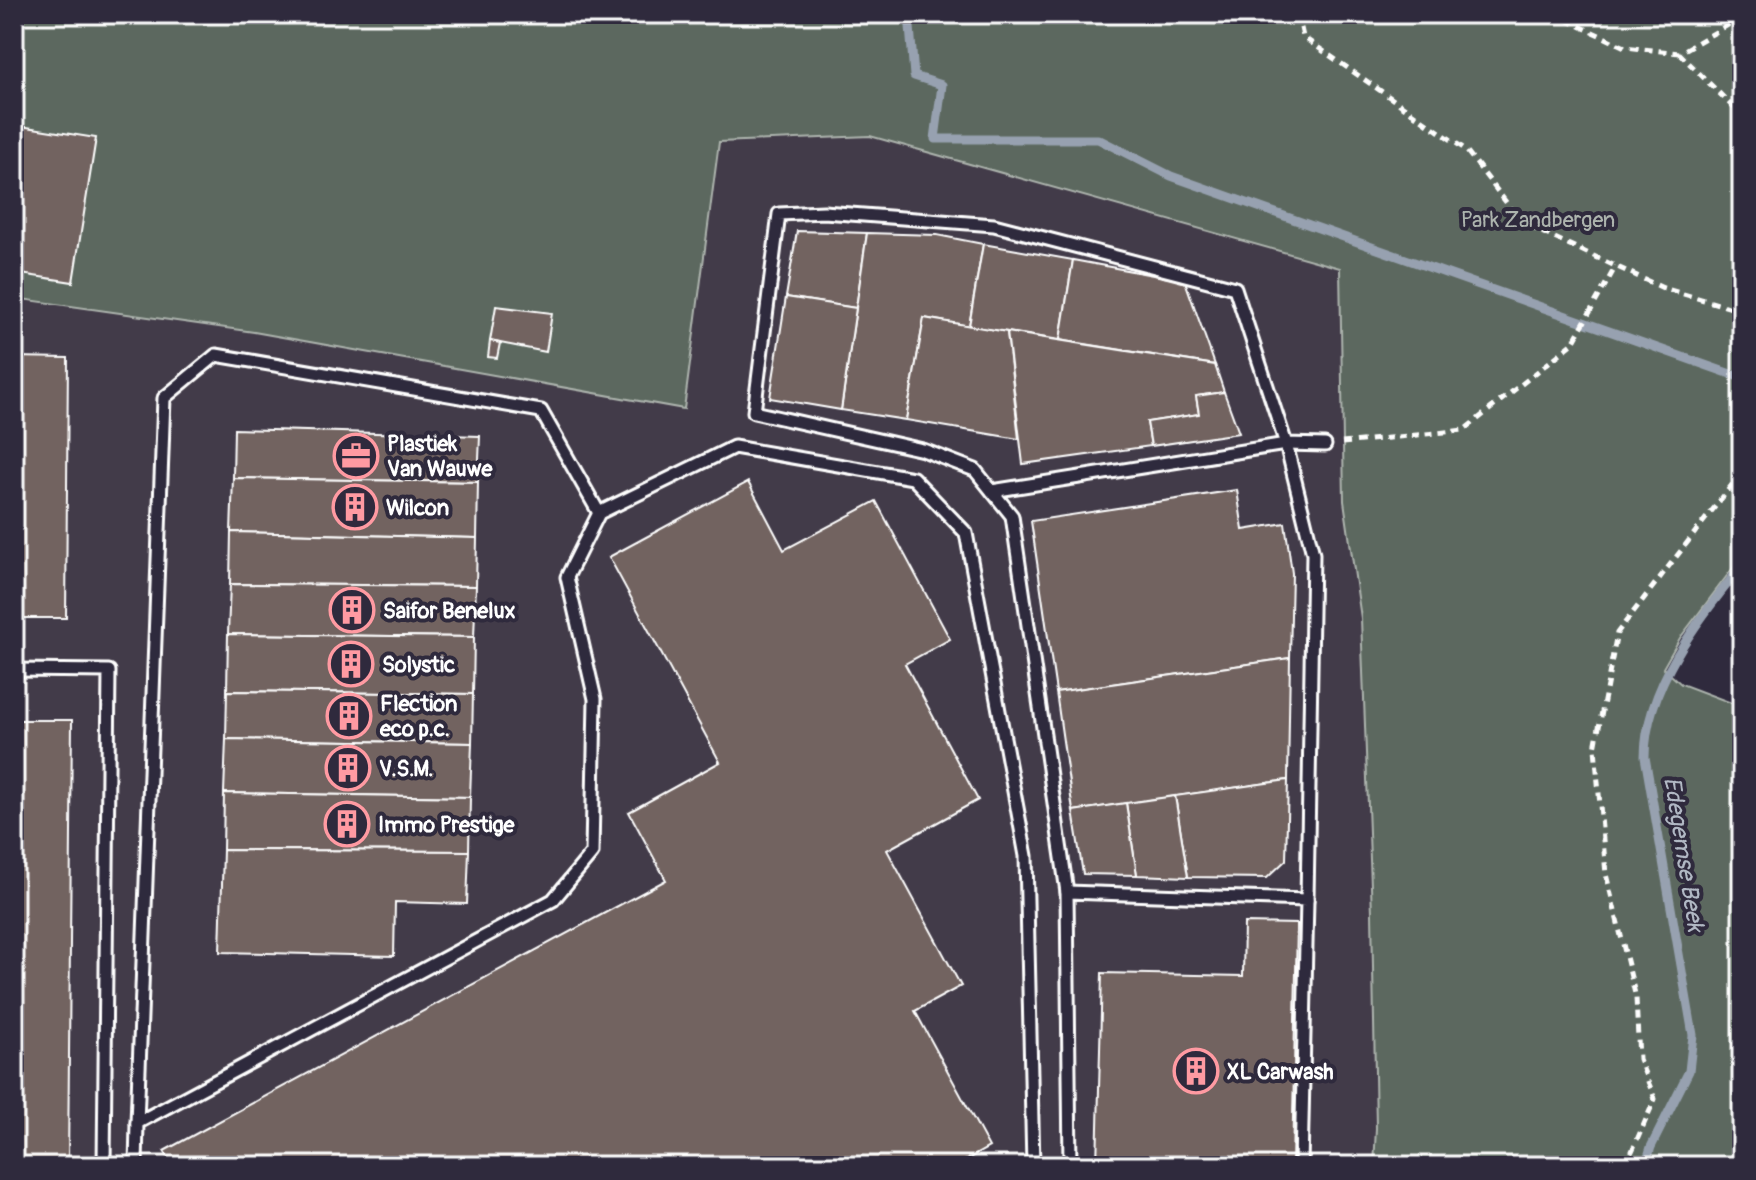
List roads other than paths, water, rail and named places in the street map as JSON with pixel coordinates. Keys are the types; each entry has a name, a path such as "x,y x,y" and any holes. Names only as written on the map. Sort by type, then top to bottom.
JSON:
{"lane":[{"path":"1070,1166 1067,892 1012,516 975,470 923,450 754,412 779,214 824,212 994,225 1235,288 1286,444 1313,554 1301,1166"},
{"path":"136,1166 164,398 216,355 541,411 599,513"},
{"path":"992,491 1286,444 1325,445"},
{"path":"137,1123 553,900 592,853 595,699 567,577 599,513 734,447 913,478 966,533 1026,856 1033,1166"},
{"path":"14,670 109,671 104,1166"},
{"path":"1067,892 1307,900"}],"waterway":[{"path":"909,14 914,76 942,85 935,139 1098,139 1171,176 1742,378"},
{"name":"Edegemse Beek","path":"1645,1166 1651,1147 1689,1071 1693,1035 1645,757 1647,731 1654,705 1677,655 1742,566"}],"place":[{"name":"Plastiek Van Wauwe","path":"356,456"},
{"name":"Wilcon","path":"355,507"},
{"name":"Saifor Benelux","path":"352,610"},
{"name":"Solystic","path":"351,664"},
{"name":"Flection eco p.c.","path":"349,716"},
{"name":"V.S.M.","path":"348,768"},
{"name":"Immo Prestige","path":"347,824"},
{"name":"XL Carwash","path":"1196,1071"}],"park label":[{"name":"Park Zandbergen","path":"1538,219"}]}
